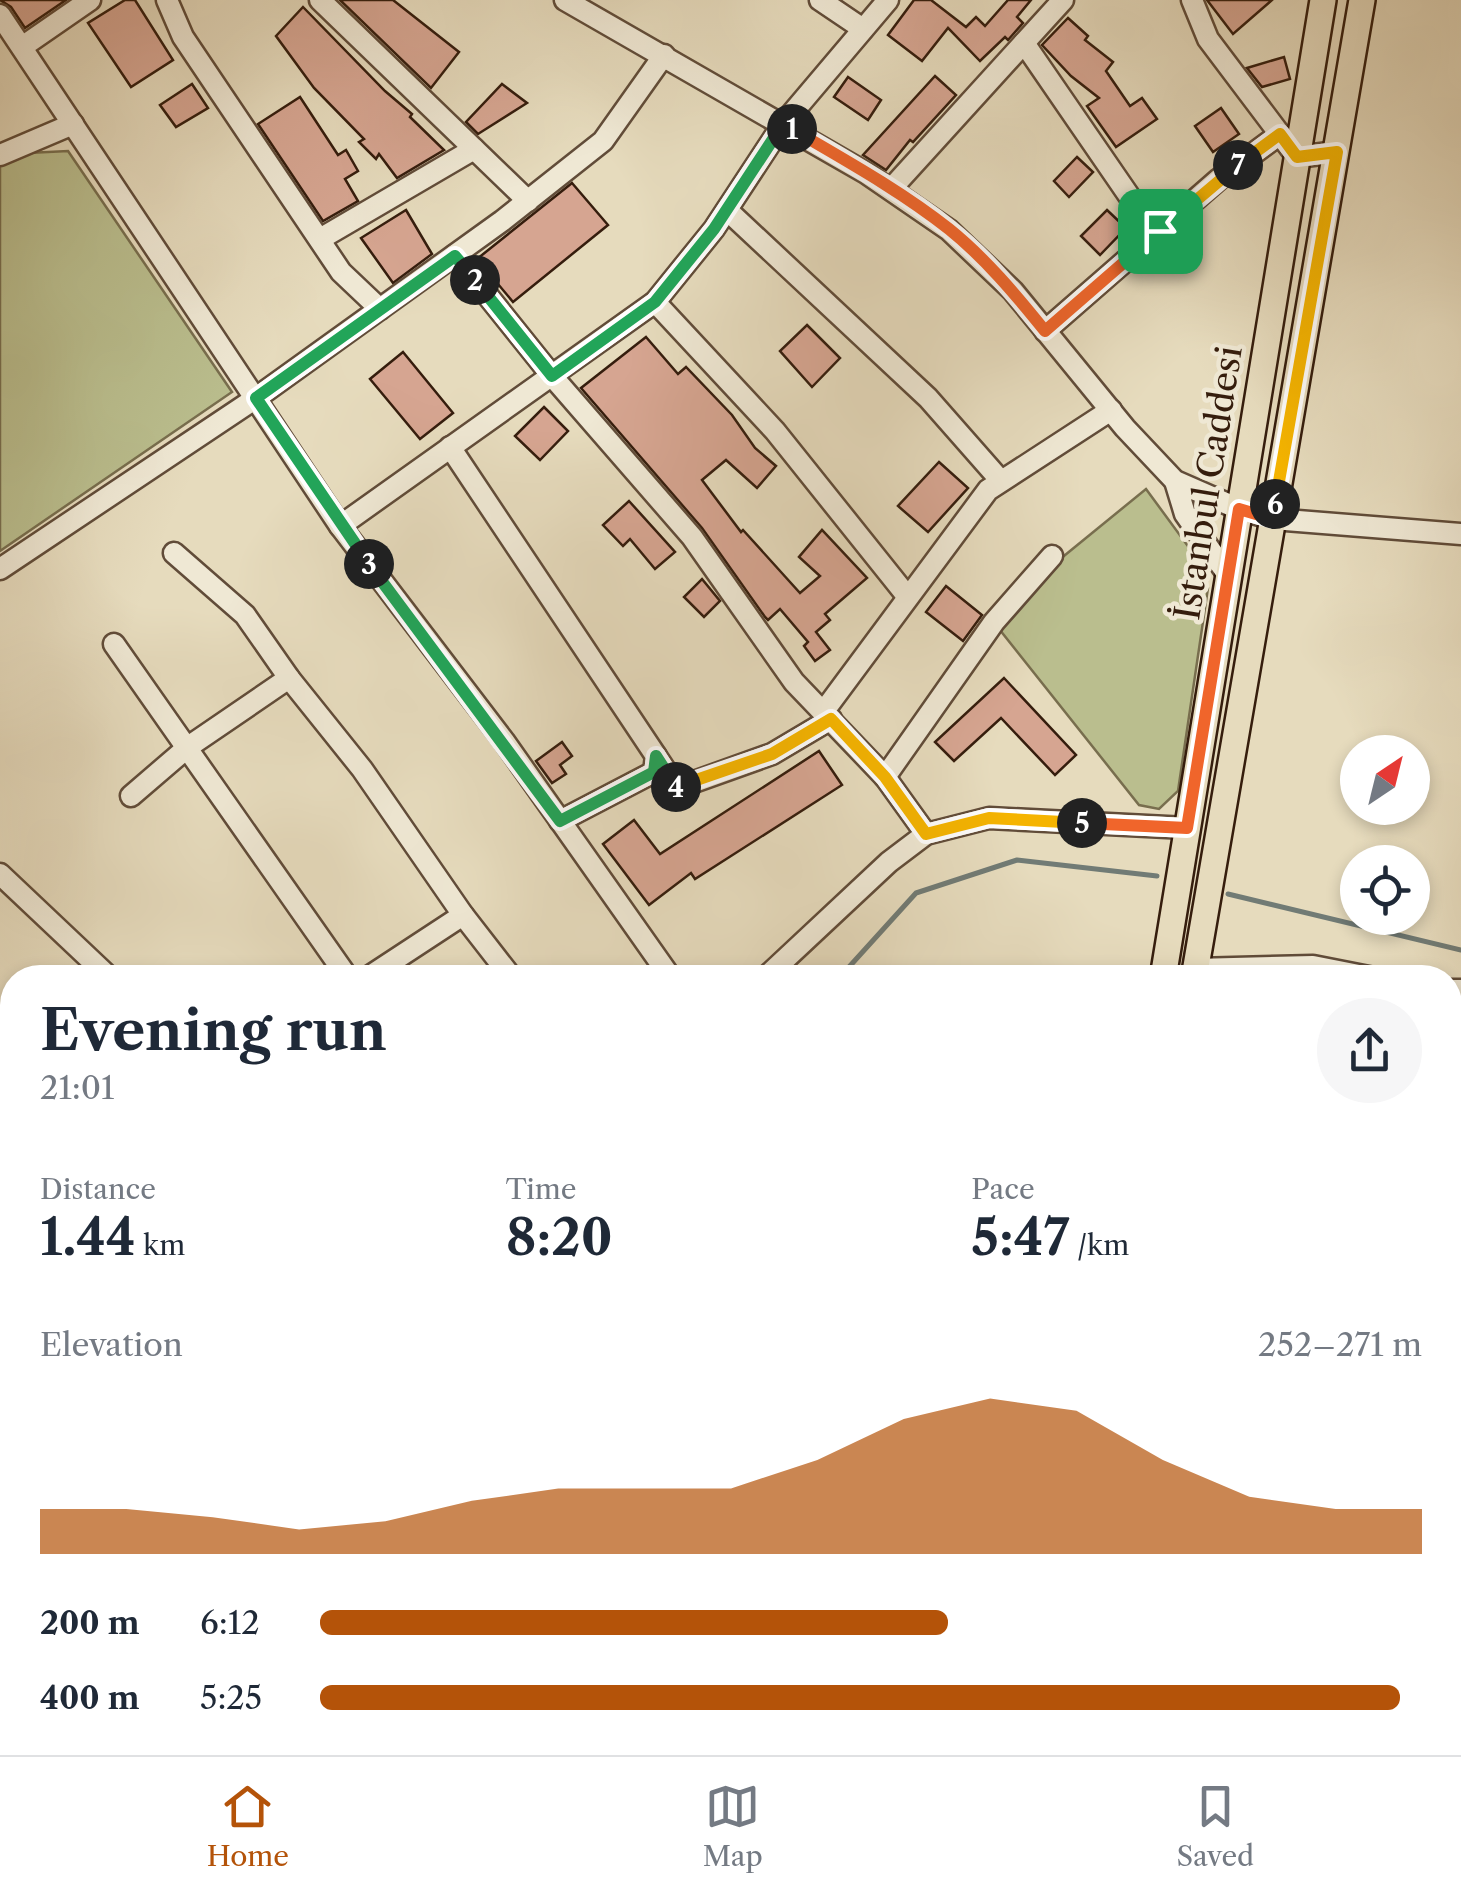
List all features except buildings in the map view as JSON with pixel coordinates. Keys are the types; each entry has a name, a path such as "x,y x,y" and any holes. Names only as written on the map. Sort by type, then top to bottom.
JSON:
{"main road":[{"name":"İstanbul Caddesi","path":"1164,965 1323,0"},
{"name":"İstanbul Caddesi","path":"1195,965 1362,0"}],"street":[{"path":"22,47 90,0"},
{"path":"167,0 183,37 342,272 380,309"},
{"path":"320,0 528,201"},
{"path":"565,0 783,124 949,230 1012,291 1110,410 1175,481 1273,519 1461,534"},
{"path":"820,0 864,30"},
{"path":"340,526 655,302 726,210 783,124 888,0"},
{"path":"890,190 1063,0"},
{"path":"1192,0 1208,39 1297,157 1337,152"},
{"path":"0,15 340,526 560,821 662,965"},
{"path":"1024,43 1136,206 1160,231"},
{"path":"0,569 256,398 528,201 602,141 664,56"},
{"path":"0,155 73,124"},
{"path":"1045,331 1219,179 1280,134"},
{"path":"320,239 474,149"},
{"path":"726,210 928,398 1002,482"},
{"path":"455,256 552,376 692,537 794,682 885,777 926,834"},
{"path":"655,302 775,431 907,596"},
{"path":"450,448 676,788 772,754 828,715 907,596 988,490 1110,410"},
{"path":"1175,481 1185,514 1228,575"},
{"path":"174,553 245,615 289,678 362,769 502,965"},
{"path":"885,777 994,622 1052,556"},
{"path":"114,644 339,965"},
{"path":"131,796 188,747 289,678"},
{"path":"560,821 654,772 656,756"},
{"path":"780,965 889,862 926,834 989,818 1187,828"},
{"path":"0,874 96,965"},
{"path":"386,965 463,914"}],"green space":[{"path":"68,151 232,392 0,551 0,165 28,153"},
{"path":"1146,489 1193,553 1208,588 1178,791 1159,809 1139,805 996,625 1048,569"}],"waterway":[{"path":"851,965 916,893 1017,860 1157,876"},
{"path":"1228,894 1461,950"}],"route":[{"path":"783,124 866,173 949,230 1012,291 1045,331 1160,231 1219,179 1280,134 1297,157 1337,152 1273,519 1239,509 1187,828 989,818 926,834 885,777 831,719 772,754 676,788 656,756 654,772 560,821 340,526 256,398 455,256 552,376 655,302 714,229 783,124"}]}
